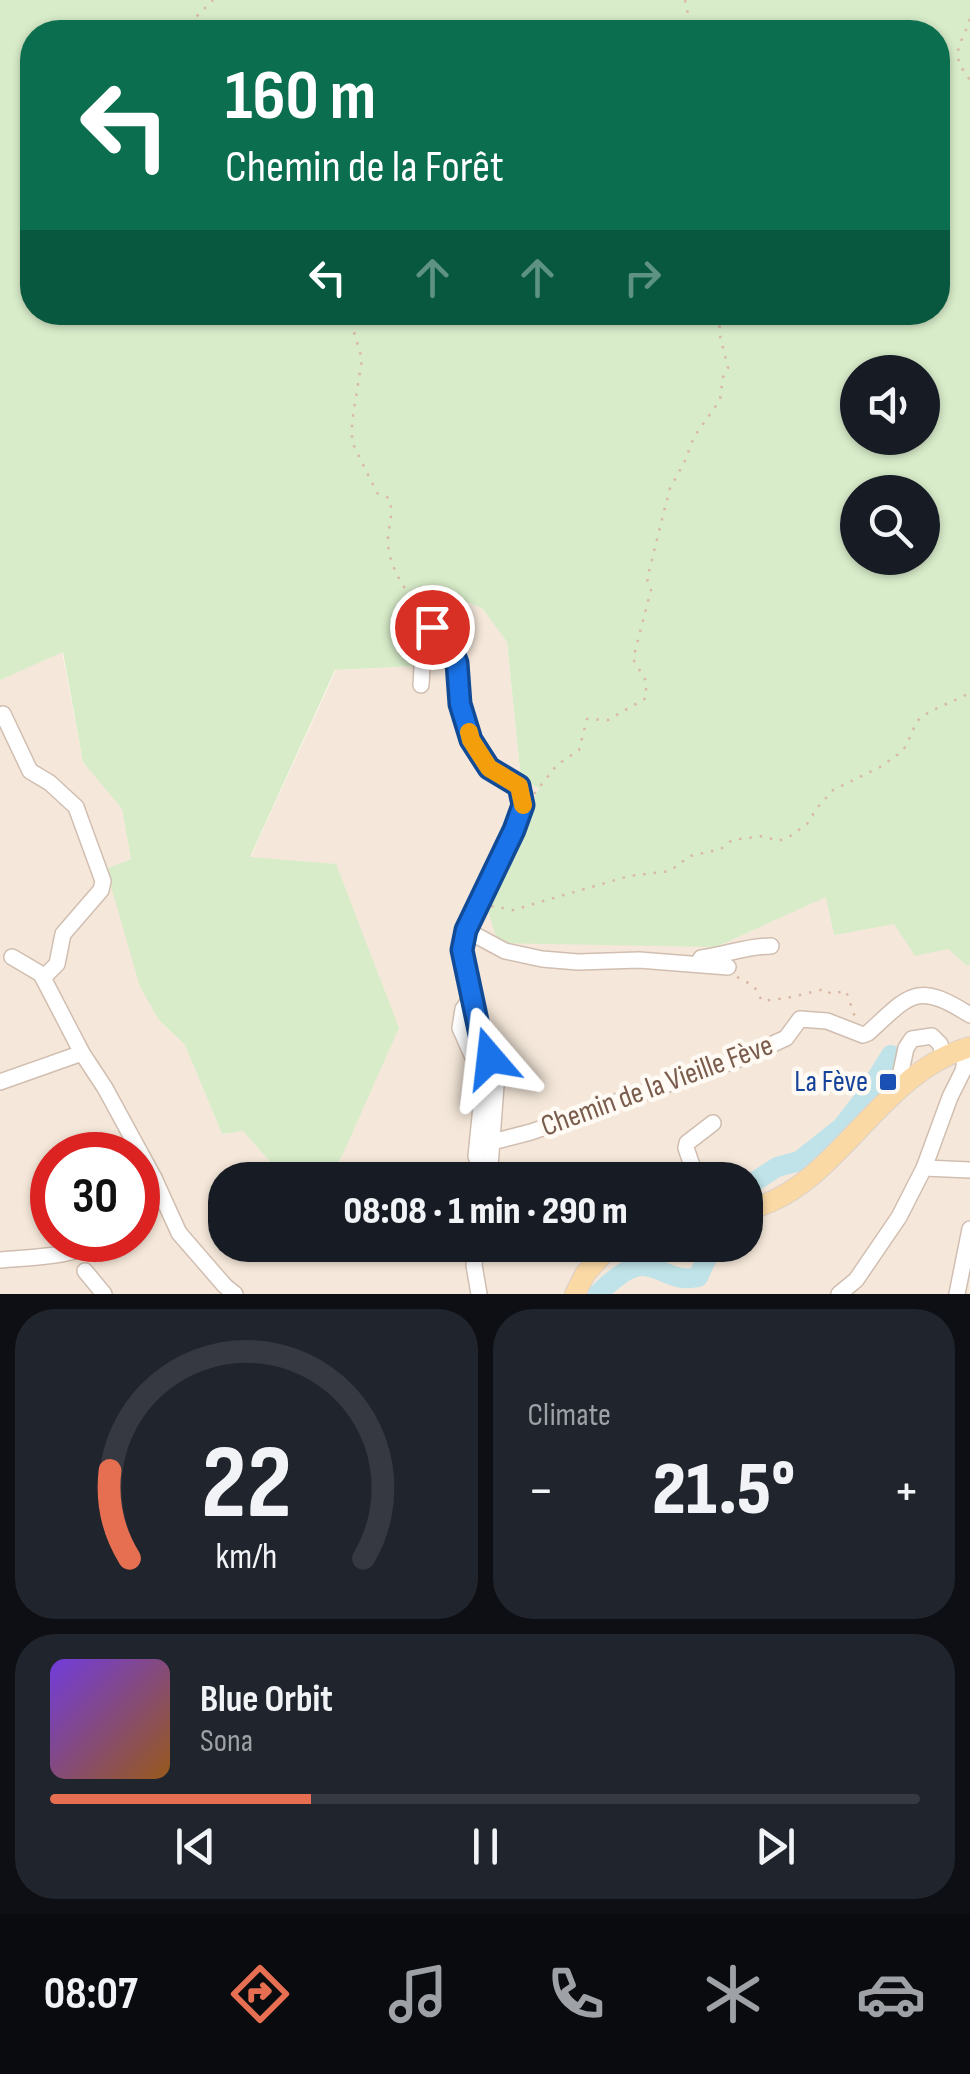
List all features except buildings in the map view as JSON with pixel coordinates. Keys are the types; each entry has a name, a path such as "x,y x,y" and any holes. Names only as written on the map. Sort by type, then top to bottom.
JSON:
{"main road":[{"path":"763,1206 798,1185 837,1151 912,1076 959,1050"},
{"path":"574,1294 596,1262"}],"street":[{"path":"421,685 422,650 432,627 447,637 457,663 460,704 471,740 489,768 519,786 523,805 466,930 462,950 480,1035 496,1085 490,1162"},
{"path":"3,714 30,770 76,807 103,881 101,890 62,934 57,964 39,974 13,977"},
{"path":"466,930 506,950 542,960 721,966"},
{"path":"677,962 751,946 772,946"},
{"path":"12,957 39,974 129,1132"},
{"name":"Chemin de la Vieille Fève","path":"492,1142 706,1072 786,1038 800,1020 826,1021 863,1035 904,1000 926,994 970,1015"},
{"path":"472,995 460,1017 460,1028 480,1073 478,1162"},
{"path":"839,1294 856,1280 899,1217 924,1168 965,1060 959,1050 940,1044 932,1036 912,1038 897,1090"},
{"path":"0,1082 82,1053"},
{"path":"691,1162 687,1143 713,1123"},
{"path":"924,1168 970,1170"},
{"path":"160,1191 179,1233 235,1294"},
{"path":"957,1294 970,1229"},
{"path":"0,1260 30,1256"},
{"path":"474,1262 479,1294"},
{"path":"85,1271 104,1294"}],"path":[{"path":"194,20 213,0"},
{"path":"970,18 956,56 970,80"},
{"path":"352,325 362,359 352,442 376,492 389,498 392,508 388,542 400,583 432,627"},
{"path":"523,805 556,765 579,750 587,719 608,720 646,698 646,681 633,659 651,590 647,578 670,488 694,436 720,400 728,368 720,325"},
{"path":"480,903 513,910 629,876 670,871 690,856 721,849 732,840 763,836 778,841 789,837 806,824 833,790 880,768 900,753 917,722 929,712 970,693"},
{"path":"721,966 754,986 762,1001 825,989 831,994 846,991 857,1024"}],"shaded area":[{"path":"446,594 482,608 507,642 521,780 539,787 486,903 716,947 827,896 948,949 970,965 970,1294 0,1294 0,680 62,651 83,762 122,808 131,859 106,869 159,1020 185,1045 222,1134 243,1131 270,1162 208,1162 208,1262 763,1262 763,1162 338,1162 342,1156 250,858 336,670 416,666"}],"green space":[{"path":"0,0 970,0 970,965 948,949 915,956 894,924 834,935 826,897 716,947 498,943 486,904 539,788 521,780 507,642 482,608 447,594 416,666 335,670 250,857 336,864 399,1028 338,1162 270,1162 243,1131 222,1134 185,1045 159,1020 140,987 106,869 131,859 122,809 83,762 63,652 0,680"}],"waterway":[{"path":"763,1176 777,1167 799,1161 842,1127 891,1055"},
{"path":"598,1294 635,1267 655,1268 689,1278 698,1277 705,1262"}],"slow traffic":[{"path":"469,732 489,768 519,786 523,805"}],"place":[{"name":"La Fève","path":"888,1082"}],"route":[{"path":"432,627 447,637 457,663 460,704 471,740 489,768 519,786 523,805 466,930 462,950 480,1035 490,1058"}]}
